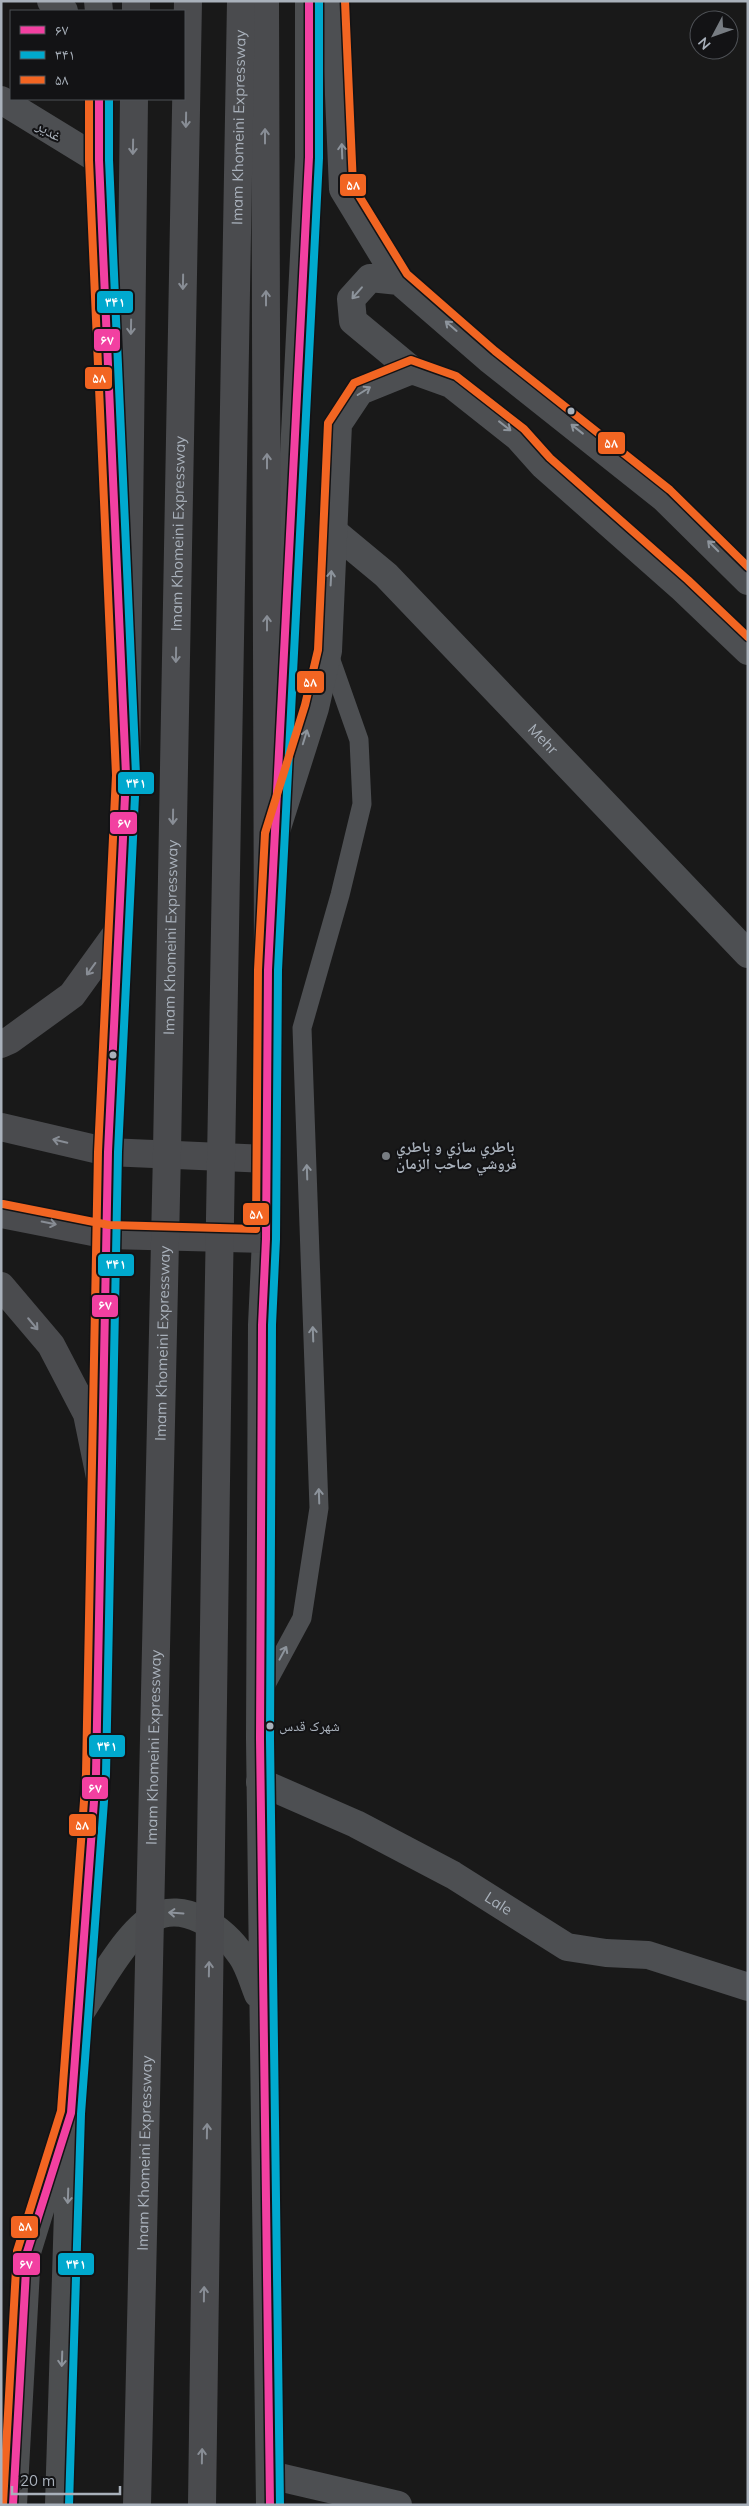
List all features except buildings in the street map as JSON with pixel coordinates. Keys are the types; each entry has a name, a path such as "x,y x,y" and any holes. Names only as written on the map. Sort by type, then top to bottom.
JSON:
{"main road":[{"name":"Imam Khomeini Expressway","path":"137,2505 167,1151 188,1"},
{"name":"Imam Khomeini Expressway","path":"202,2505 218,1335 241,1"},
{"path":"265,1 268,970 266,1238 262,1335 260,1782 270,2505"},
{"path":"268,970 309,157 309,1"},
{"path":"99,100 99,160 126,775"},
{"path":"58,2505 70,2113 96,1774 108,1234 108,1152 126,775 134,100"},
{"path":"1,1044 10,1040 72,995 119,930"},
{"path":"1,1127 108,1152 266,1159"},
{"path":"1,1214 108,1234 266,1238"},
{"path":"1,1286 51,1345 87,1414 103,1492"},
{"path":"79,2015 108,1970 138,1930 152,1919 168,1913 182,1913 222,1932 242,1956 263,2007"},
{"path":"13,2505 27,2252 70,2113"}],"street":[{"path":"51,1 63,10"},
{"path":"335,1 343,189 399,281 489,359 664,498 748,581"},
{"name":"غدیر","path":"1,100 99,160"},
{"path":"399,281 370,278 351,299 353,321 412,370 451,384 518,436 543,465 682,586 748,651"},
{"path":"275,834 314,708 328,651 338,424 360,391 412,370"},
{"name":"Mehr","path":"333,530 386,575 748,954"},
{"name":"Lale","path":"260,1782 356,1824 453,1875 567,1947 606,1953 648,1955 748,1987"},
{"path":"270,2475 398,2505"}],"lane":[{"path":"260,1696 302,1618 319,1508 302,1028 340,895 362,804 359,740 328,651"}],"transit line":[{"name":"۶۷","path":"270,2505 260,1739 262,1325 266,1239 268,970 309,157 309,1"},
{"name":"۳۴۱","path":"280,2505 270,1739 272,1325 276,1239 278,970 319,158 319,1"},
{"name":"۵۸","path":"345,1 353,186 407,274 495,351 670,490 748,567"},
{"name":"۵۸","path":"3,2504 17,2251 61,2111 86,1774 98,1152 116,775 89,160 89,100"},
{"name":"۶۷","path":"13,2505 27,2252 71,2113 96,1774 108,1152 126,775 99,160 99,100"},
{"name":"۳۴۱","path":"69,2505 81,2114 106,1774 118,1152 136,775 109,160 109,100"},
{"name":"۵۸","path":"3,1204 109,1225 256,1229 258,970 265,833 305,705 318,650 328,423 354,383 411,360 456,376 524,429 550,458 688,580 748,637"}],"place":[{"name":"باطري سازي و باطري فروشي صاحب الزمان","path":"386,1156"},
{"name":"شهرک قدس","path":"270,1726"}]}
